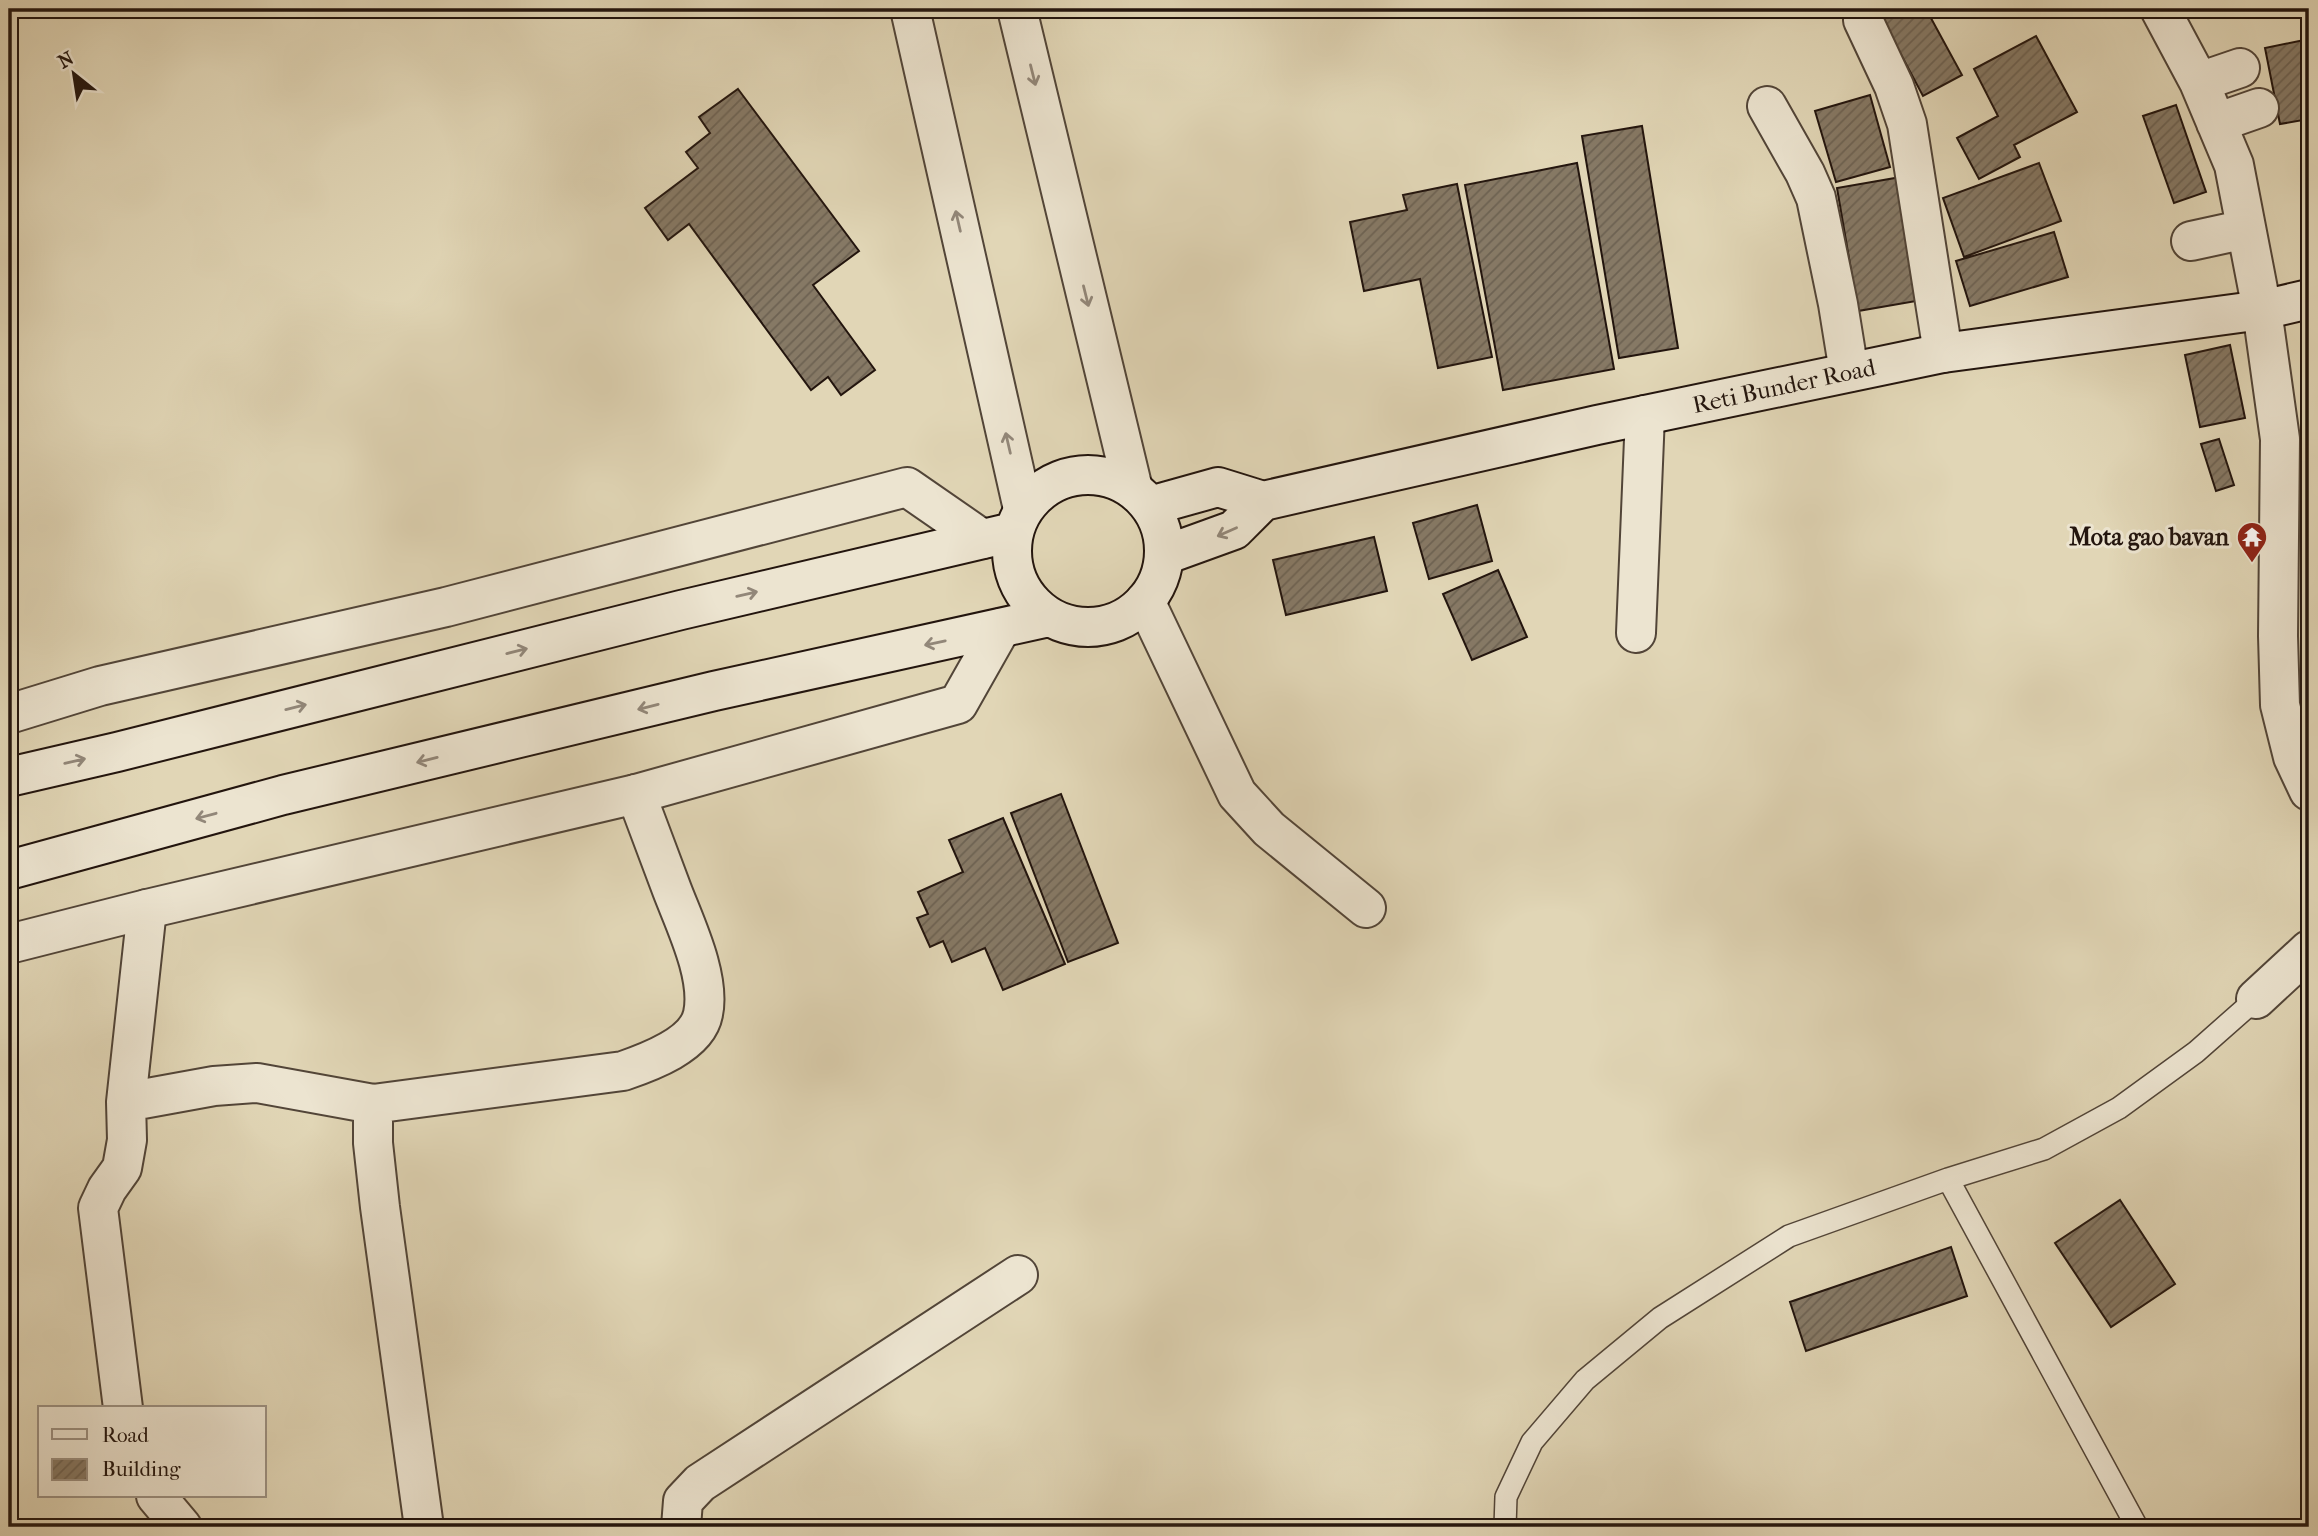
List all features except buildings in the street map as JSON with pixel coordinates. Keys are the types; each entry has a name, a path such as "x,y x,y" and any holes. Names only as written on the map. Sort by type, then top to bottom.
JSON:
{"street":[{"path":"910,9 1017,580 1030,601 1049,617 1074,626 1100,626 1124,618 1145,601 1158,580 1165,555 1161,529 1141,497 1017,9"},
{"path":"2160,9 2199,82 2234,165 2262,310 2280,439 2280,705 2293,757 2309,791"},
{"path":"1863,20 1894,86 1907,124 1943,353"},
{"path":"2199,82 2240,68"},
{"path":"1767,106 1816,198 1849,372"},
{"path":"2217,123 2259,108"},
{"path":"2191,241 2246,229"},
{"name":"Reti Bunder Road","path":"1263,501 1645,415 1943,353 2262,310 2309,299"},
{"path":"1636,633 1645,415"},
{"path":"9,776 117,752 1006,527 1040,491 1074,476 1086,474 1110,478 1141,497 1218,487 1263,501 1234,530 1165,555"},
{"path":"9,714 100,686 446,607 907,487 1006,527"},
{"path":"1145,601 1237,794 1269,829 1366,908"},
{"path":"9,870 283,795 714,691 1049,617"},
{"path":"9,944 636,794 958,704 1001,628"},
{"path":"126,1102 214,1086 257,1083 373,1104 623,1071 659,1058 688,1039 703,1016 704,980 636,794"},
{"path":"123,1406 98,1208 122,1168 127,1140 126,1102 147,909"},
{"path":"2256,999 2309,950"},
{"path":"373,1104 373,1143 380,1207 424,1527"},
{"path":"681,1527 683,1501 701,1483 1018,1275"},
{"path":"158,1498 182,1527"}],"lane":[{"path":"1505,1527 1506,1497 1532,1442 1585,1380 1660,1318 1789,1236 1948,1179 2044,1149 2119,1108 2196,1052 2256,999"},
{"path":"1948,1179 2137,1527"}],"place":[{"name":"Mota gao bavan","path":"2252,564"}]}
